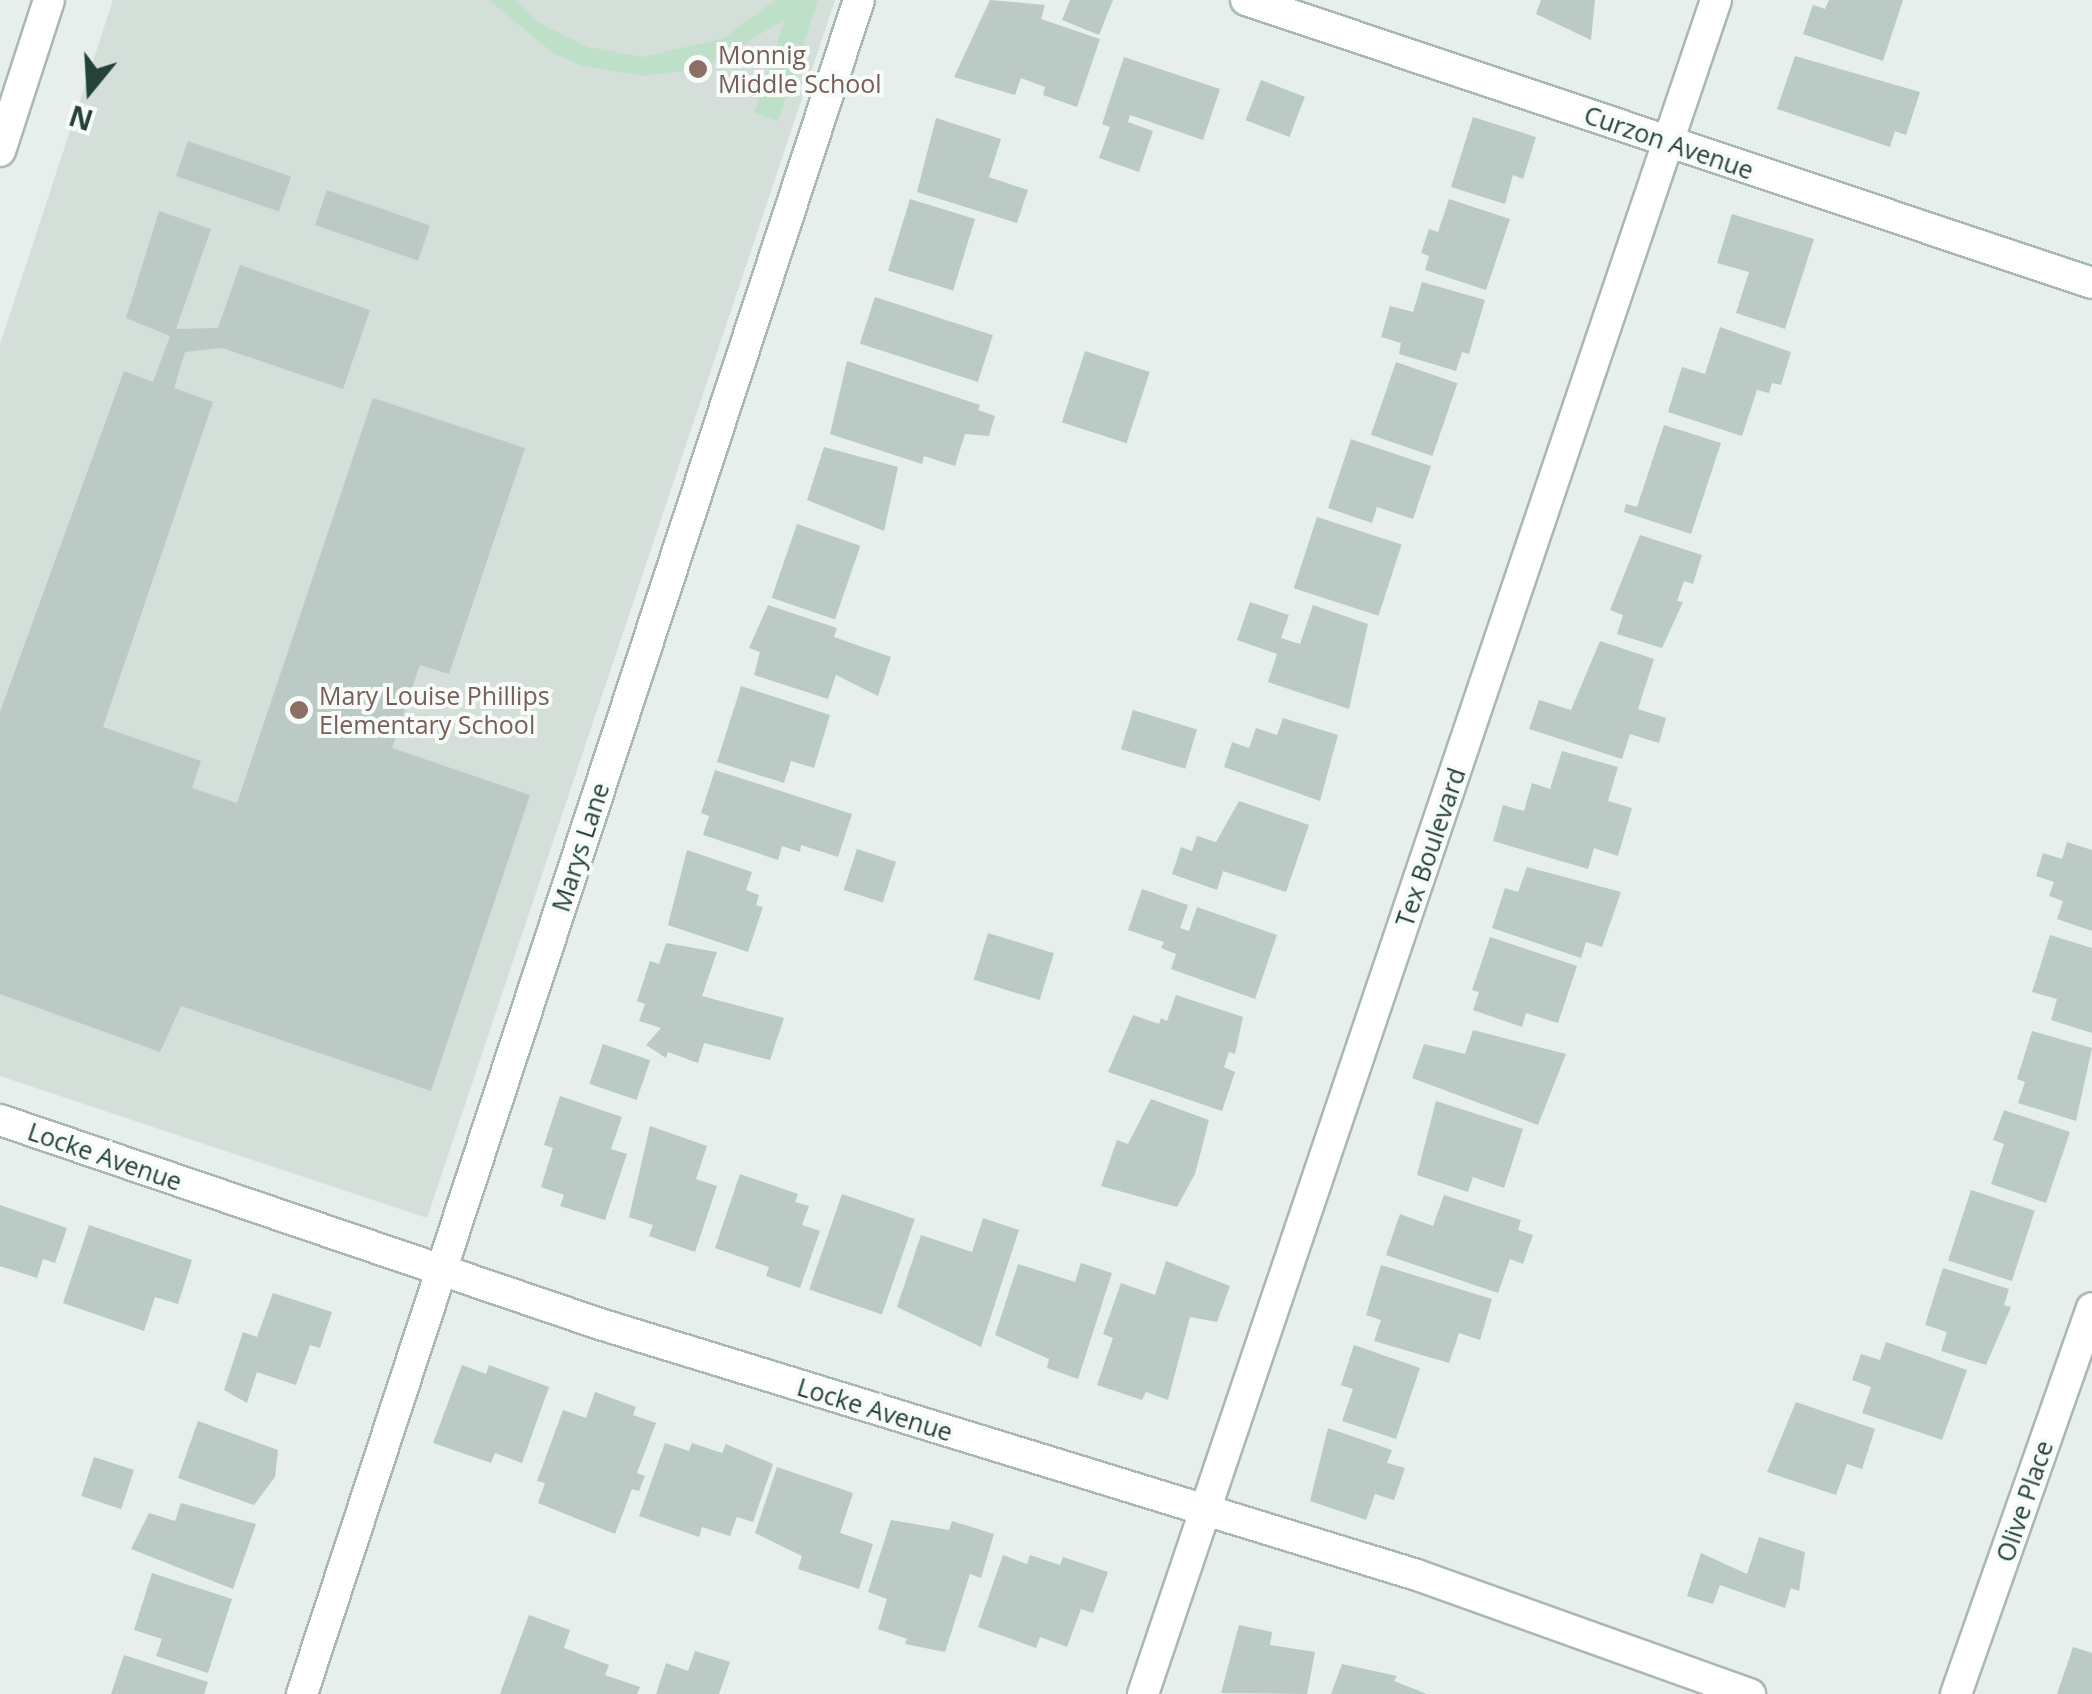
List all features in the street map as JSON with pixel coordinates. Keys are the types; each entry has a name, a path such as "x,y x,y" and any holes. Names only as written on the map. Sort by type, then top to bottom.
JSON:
{"street":[{"path":"0,151 49,0"},
{"name":"Marys Lane","path":"302,1694 859,0"},
{"name":"Curzon Avenue","path":"1246,0 2092,284"},
{"name":"Tex Boulevard","path":"1144,1694 1716,0"},
{"name":"Locke Avenue","path":"0,1120 441,1270 1416,1576 1750,1694"},
{"name":"Olive Place","path":"1956,1694 2092,1308"}],"shaded area":[{"name":"Mary Louise Phillips Elementary School","path":"113,0 835,0 427,1218 0,1076 0,344"}],"green space":[{"path":"489,0 515,0 538,22 588,47 643,57 724,38 775,0 818,0 778,121 754,113 785,19 704,68 643,76 582,66 553,53"}],"building":[{"path":"990,0 1045,5 1041,19 1100,39 1077,107 1043,95 1045,87 1021,78 1015,95 954,77"},
{"path":"1070,0 1113,0 1099,35 1062,20"},
{"path":"1541,0 1595,0 1591,40 1536,14"},
{"path":"1829,0 1903,0 1883,61 1803,34 1813,5 1825,9"},
{"path":"1795,56 1920,92 1906,135 1895,131 1890,147 1777,109"},
{"path":"1124,57 1220,89 1203,140 1130,115 1128,122 1153,131 1139,172 1099,158 1110,127 1102,124"},
{"path":"1261,80 1305,97 1289,137 1246,120"},
{"path":"1473,117 1536,137 1523,179 1513,175 1505,204 1451,187"},
{"path":"936,118 1001,139 989,177 1028,190 1017,223 917,192"},
{"path":"188,141 291,176 279,211 176,176"},
{"path":"327,190 430,225 418,260 315,225"},
{"path":"910,199 975,219 953,291 888,271"},
{"path":"1449,199 1510,219 1486,290 1425,270 1429,256 1421,253 1429,229 1438,232"},
{"path":"159,211 211,229 176,329 218,328 240,265 370,310 343,389 222,348 185,352 174,388 213,402 103,727 201,761 192,788 237,803 373,398 525,448 449,674 420,665 392,748 530,795 431,1091 181,1006 160,1052 0,994 0,712 124,371 153,382 170,336 126,318"},
{"path":"1732,214 1814,239 1785,329 1736,313 1749,272 1717,263"},
{"path":"1422,282 1485,300 1469,354 1462,352 1456,371 1399,354 1401,343 1381,337 1390,306 1413,312"},
{"path":"875,297 993,335 978,382 860,344"},
{"path":"1720,327 1791,352 1781,385 1772,383 1769,393 1757,390 1742,436 1668,412 1682,367 1705,374"},
{"path":"1085,351 1150,372 1126,443 1062,422"},
{"path":"847,361 980,405 978,410 995,416 989,436 965,434 955,466 924,456 922,464 830,434"},
{"path":"1396,362 1457,383 1432,456 1371,435"},
{"path":"1664,425 1721,443 1691,534 1624,512 1626,504 1637,507"},
{"path":"1351,439 1431,466 1413,519 1377,507 1372,523 1328,508"},
{"path":"824,447 898,467 884,531 807,500"},
{"path":"1317,517 1402,545 1378,616 1294,588"},
{"path":"797,524 860,546 835,620 772,598"},
{"path":"1640,535 1702,555 1693,584 1684,581 1677,601 1683,602 1662,648 1617,634 1623,615 1610,610"},
{"path":"1250,602 1289,615 1281,638 1300,644 1313,605 1368,624 1349,709 1268,682 1277,654 1237,640"},
{"path":"768,605 837,628 834,637 891,657 878,696 836,675 828,699 754,675 760,652 749,648"},
{"path":"1600,641 1654,659 1638,709 1666,718 1659,743 1630,734 1622,759 1529,729 1539,700 1571,710"},
{"path":"741,686 830,715 814,768 791,761 784,783 717,762"},
{"path":"1133,710 1197,730 1185,769 1121,749"},
{"path":"1283,718 1338,735 1320,801 1224,767 1232,742 1249,748 1256,728 1277,735"},
{"path":"1562,751 1618,767 1608,801 1632,808 1618,856 1594,848 1588,869 1493,841 1503,805 1524,811 1532,783 1550,789"},
{"path":"715,770 852,814 838,857 801,845 800,852 782,846 778,860 703,835 709,816 701,813"},
{"path":"1239,801 1309,825 1286,892 1223,871 1217,890 1172,874 1181,847 1192,851 1197,836 1216,842"},
{"path":"2067,842 2092,850 2092,931 2057,919 2063,901 2049,896 2054,882 2036,876 2043,853 2062,859"},
{"path":"857,849 896,862 883,903 844,890"},
{"path":"687,850 752,872 746,890 759,895 756,905 763,907 748,952 668,925"},
{"path":"1527,867 1621,892 1602,947 1586,942 1581,958 1492,928 1505,888 1518,892"},
{"path":"1142,889 1188,905 1180,928 1189,931 1197,907 1277,935 1255,999 1171,969 1176,954 1161,948 1164,942 1128,930"},
{"path":"988,933 1054,953 1040,1000 974,980"},
{"path":"2050,935 2092,948 2092,1033 2051,1020 2057,999 2032,992"},
{"path":"1490,937 1577,966 1558,1023 1526,1013 1522,1027 1473,1010 1479,992 1472,990"},
{"path":"666,943 717,952 702,996 784,1018 770,1060 704,1043 698,1063 668,1052 666,1058 646,1045 661,1028 639,1021 645,1004 637,1001 650,961 659,964"},
{"path":"1176,995 1243,1017 1235,1054 1229,1052 1224,1067 1235,1072 1222,1111 1108,1072 1133,1015 1159,1024 1161,1018 1167,1021"},
{"path":"1473,1030 1566,1054 1538,1125 1412,1078 1424,1044 1465,1054"},
{"path":"2032,1031 2092,1048 2076,1121 2018,1103 2025,1082 2017,1079"},
{"path":"603,1044 650,1060 637,1100 589,1084"},
{"path":"560,1096 622,1117 611,1149 627,1154 605,1220 560,1206 564,1195 541,1187 553,1148 544,1145"},
{"path":"1151,1099 1209,1120 1195,1174 1177,1207 1101,1186 1117,1140 1128,1144"},
{"path":"1436,1101 1523,1129 1504,1188 1473,1177 1468,1192 1417,1175"},
{"path":"2004,1110 2070,1132 2046,1203 1991,1184 2004,1144 1993,1140"},
{"path":"650,1126 707,1146 696,1179 717,1186 695,1252 649,1236 653,1225 629,1217"},
{"path":"740,1174 798,1194 795,1202 809,1206 802,1225 820,1231 800,1288 766,1276 769,1267 715,1248"},
{"path":"1971,1190 2035,1211 2012,1281 1948,1260"},
{"path":"842,1194 915,1219 882,1315 809,1289"},
{"path":"1444,1195 1521,1220 1518,1230 1533,1235 1523,1264 1510,1259 1498,1293 1386,1255 1400,1214 1433,1226"},
{"path":"0,1205 67,1228 55,1263 43,1259 37,1278 0,1266"},
{"path":"983,1218 1019,1230 981,1347 897,1307 921,1235 972,1252"},
{"path":"89,1225 192,1260 178,1304 155,1297 144,1331 63,1303"},
{"path":"1166,1261 1230,1286 1217,1322 1190,1317 1168,1400 1146,1392 1142,1400 1097,1385 1113,1338 1103,1334 1121,1283 1155,1295"},
{"path":"1081,1263 1112,1273 1078,1379 1047,1368 1049,1359 995,1335 1018,1264 1075,1282"},
{"path":"1381,1265 1492,1299 1480,1340 1459,1333 1449,1363 1374,1341 1381,1320 1366,1315"},
{"path":"1943,1268 2009,1289 2004,1305 2011,1307 1986,1365 1941,1351 1947,1332 1925,1325"},
{"path":"273,1293 332,1312 320,1348 310,1345 296,1385 257,1372 247,1403 224,1390 243,1332 257,1337"},
{"path":"1886,1342 1967,1370 1942,1440 1862,1413 1871,1387 1852,1380 1861,1354 1880,1360"},
{"path":"1354,1345 1420,1368 1396,1439 1342,1421 1353,1389 1341,1385"},
{"path":"462,1365 486,1374 489,1365 549,1387 522,1463 495,1453 491,1463 433,1443"},
{"path":"595,1392 636,1407 633,1415 656,1423 637,1473 645,1476 639,1491 632,1489 615,1534 538,1503 545,1483 537,1481 563,1410 586,1418"},
{"path":"1796,1402 1875,1429 1862,1469 1847,1464 1836,1495 1767,1472"},
{"path":"198,1421 278,1450 275,1477 254,1505 178,1478"},
{"path":"1328,1428 1392,1450 1387,1463 1405,1468 1394,1500 1375,1494 1366,1520 1310,1501"},
{"path":"665,1443 689,1451 692,1443 722,1453 726,1444 773,1464 753,1522 737,1517 730,1536 702,1527 699,1537 639,1516"},
{"path":"94,1457 134,1470 121,1509 81,1496"},
{"path":"777,1467 853,1493 840,1533 873,1544 859,1589 798,1569 802,1556 755,1533"},
{"path":"181,1503 256,1524 233,1589 131,1549 149,1513 175,1521"},
{"path":"891,1520 949,1530 952,1521 994,1534 981,1578 970,1574 945,1652 905,1644 907,1639 878,1629 887,1599 868,1592"},
{"path":"1759,1537 1805,1552 1799,1591 1791,1588 1785,1608 1720,1585 1713,1604 1687,1596 1701,1553 1747,1574"},
{"path":"1003,1555 1027,1564 1030,1555 1060,1565 1063,1557 1108,1572 1093,1613 1081,1609 1067,1647 1040,1637 1036,1648 978,1627"},
{"path":"152,1573 232,1599 208,1673 156,1656 162,1639 134,1630"},
{"path":"529,1615 570,1630 564,1648 609,1665 605,1675 640,1687 637,1694 500,1694"},
{"path":"1239,1625 1272,1632 1270,1645 1315,1652 1307,1694 1221,1693"},
{"path":"2073,1647 2092,1653 2092,1694 2057,1694"},
{"path":"695,1651 730,1662 719,1694 656,1694 666,1663 688,1671"},
{"path":"124,1655 208,1682 204,1694 111,1694"},
{"path":"1342,1664 1397,1676 1394,1681 1427,1694 1331,1694"}],"place":[{"name":"Monnig Middle School","path":"698,69"},
{"name":"Mary Louise Phillips Elementary School","path":"299,710"}]}
